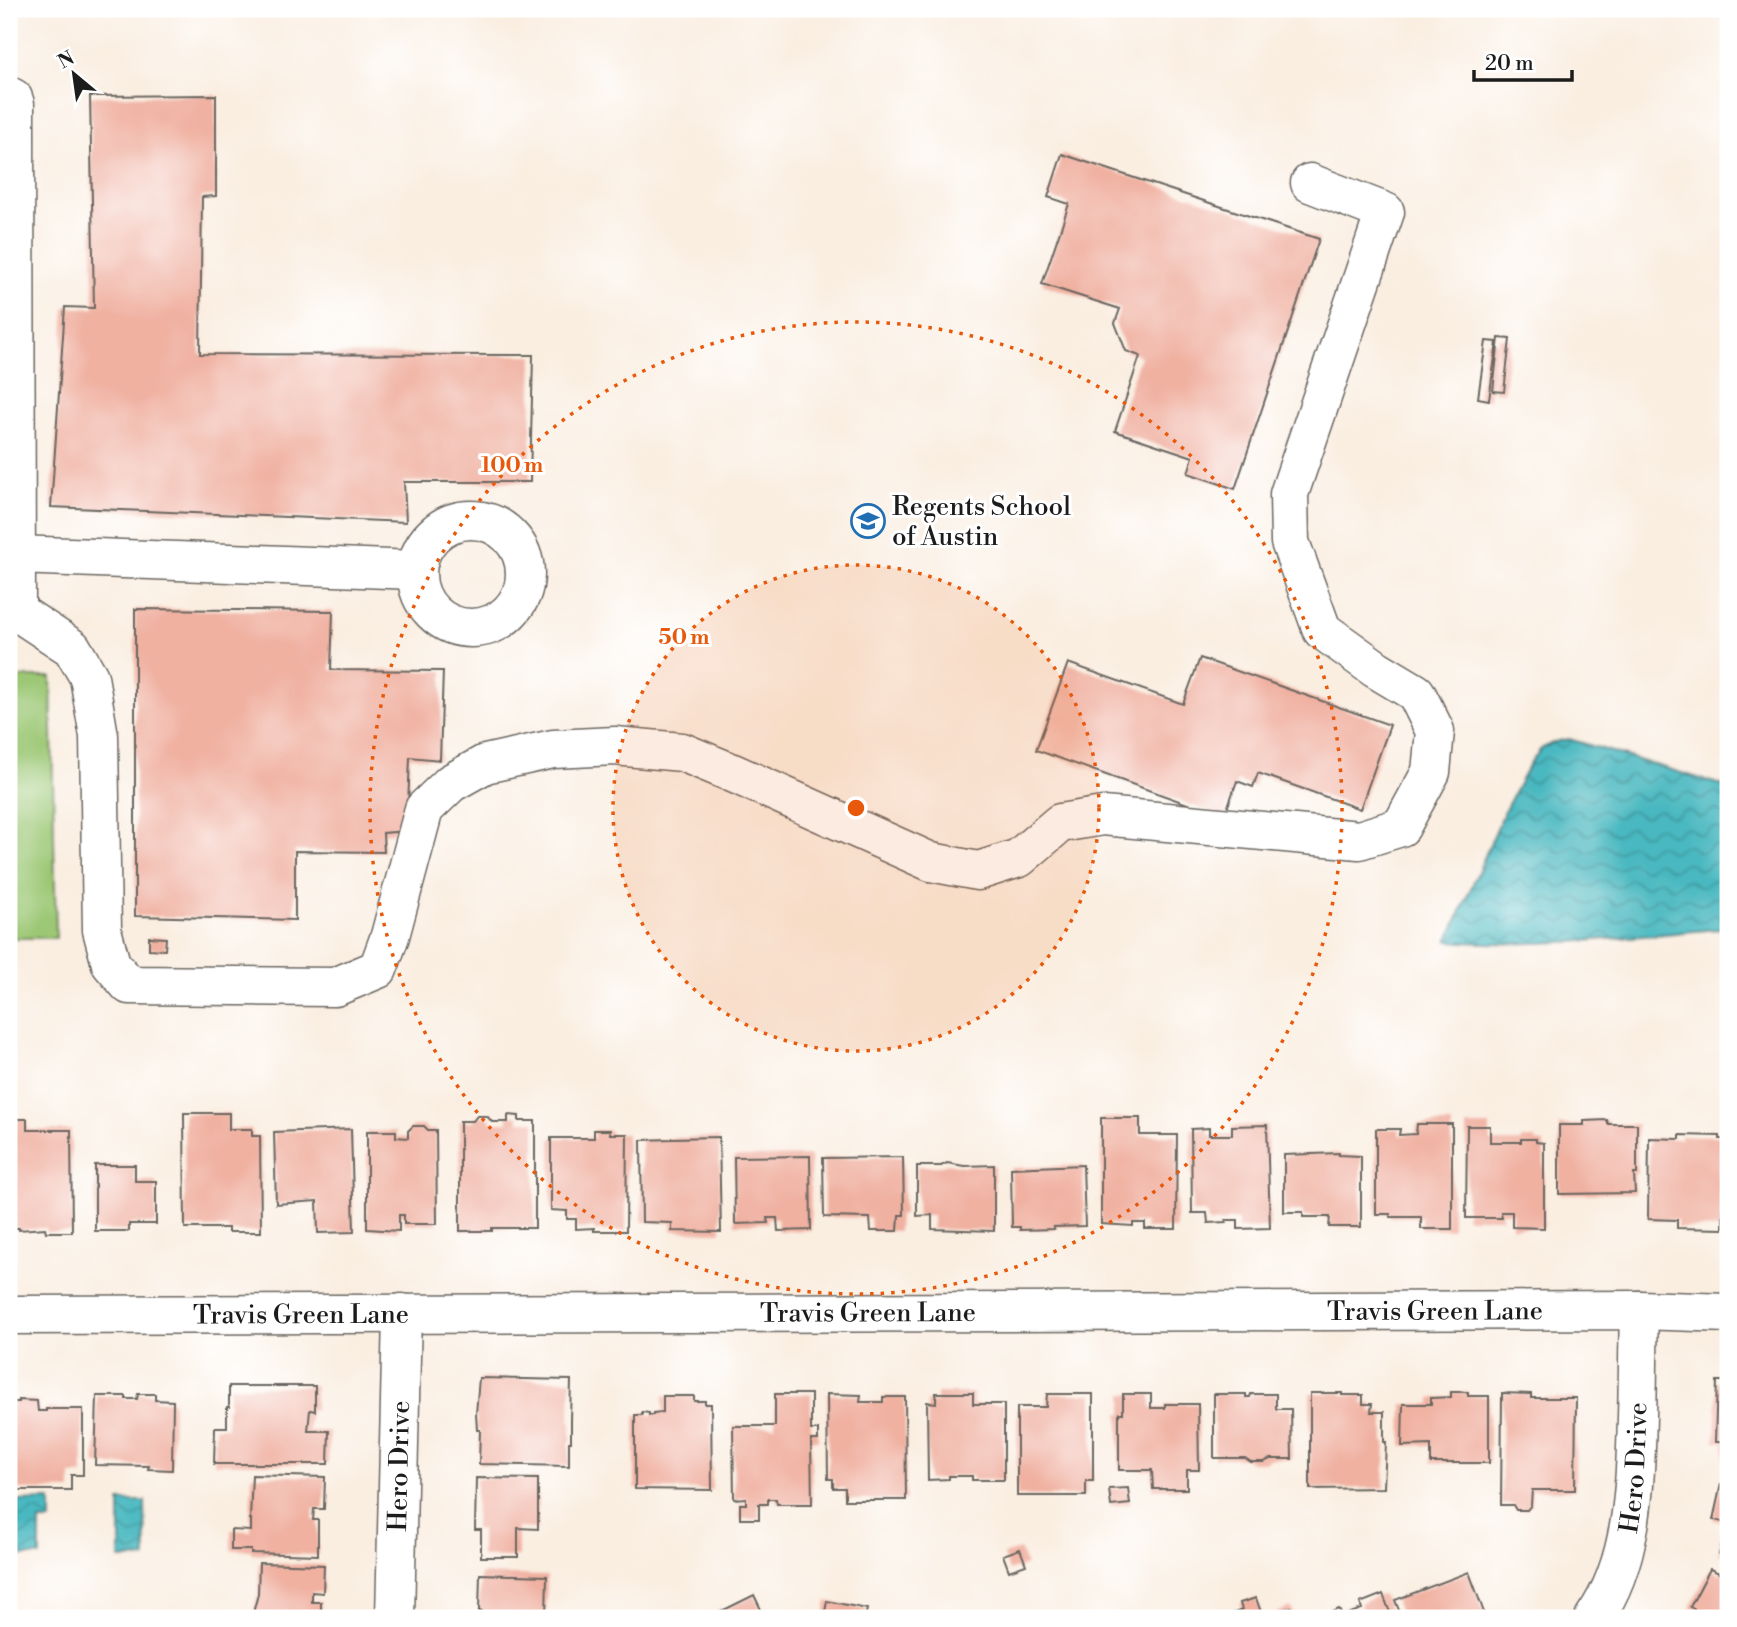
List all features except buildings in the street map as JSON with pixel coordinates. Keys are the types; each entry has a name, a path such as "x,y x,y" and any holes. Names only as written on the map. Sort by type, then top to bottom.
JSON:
{"street":[{"path":"9,96 15,104 13,437 16,555 13,611 72,648 89,677 99,736 102,930 111,964 129,985 335,987 378,969 390,936 424,809 451,783 485,764 553,750 615,746 682,752 931,862 978,871 1019,858 1060,823 1102,816 1359,840 1401,827 1431,772 1435,732 1416,693 1376,669 1322,630 1290,541 1289,494 1385,212 1310,183"},
{"path":"16,555 416,570"},
{"name":"Travis Green Lane","path":"9,1315 1639,1310 1728,1313"},
{"name":"Hero Drive","path":"1594,1618 1614,1580 1633,1507 1639,1310"},
{"name":"Hero Drive","path":"395,1618 402,1313"}],"green space":[{"path":"9,677 51,677 56,938 9,938"}],"water":[{"path":"1569,739 1728,787 1728,928 1553,943 1448,941 1504,812 1530,763 1541,749 1554,742"},
{"path":"51,1500 51,1521 40,1521 40,1556 18,1556 17,1501"},
{"path":"120,1501 145,1501 146,1558 120,1559"}],"place":[{"name":"Regents School of Austin","path":"868,521"}]}
